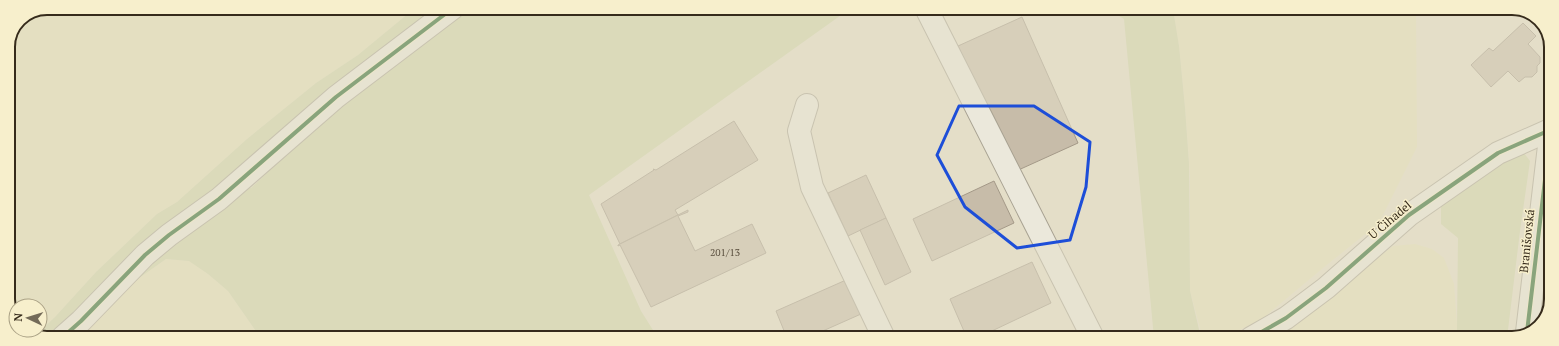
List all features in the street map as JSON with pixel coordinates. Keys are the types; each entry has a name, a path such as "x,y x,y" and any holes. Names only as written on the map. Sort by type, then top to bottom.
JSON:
{"street":[{"path":"70,331 145,255 224,194 336,97 444,15"},
{"path":"930,15 1089,331"},
{"path":"807,104 799,131 812,187 881,331"},
{"name":"U Čihadel","path":"1263,331 1286,318 1326,288 1409,215 1498,153 1544,133"},
{"name":"Branišovská","path":"1528,327 1544,183"}],"highlighted area":[{"path":"959,106 1034,106 1090,142 1086,187 1070,240 1017,248 965,207 937,155"}],"shaded area":[{"path":"47,15 407,15 358,55 316,83 247,139 177,202 157,214 96,272 48,324 48,298 15,298 15,47 17,35 24,24 35,17"},
{"path":"1174,15 1416,15 1417,147 1379,223 1262,319 1237,331 1201,331 1190,291 1190,175 1179,46"},
{"path":"1415,244 1432,249 1444,258 1454,284 1457,331 1285,331 1322,300 1393,246"},
{"path":"166,259 190,261 228,291 256,331 78,331 115,295"}],"green space":[{"path":"407,15 438,15 59,331 48,331 48,324 96,272 157,214 177,202 247,139 316,83 358,55"},
{"path":"454,15 841,15 589,195 641,311 654,331 256,331 228,291 208,274 189,261 166,259 115,295 144,263 241,187 251,188 268,172 268,165"},
{"path":"1118,15 1174,15 1179,46 1189,164 1190,291 1199,331 1153,331 1124,19"},
{"path":"1521,149 1530,161 1508,331 1457,331 1458,238 1441,224 1441,190"}],"building":[{"path":"1022,17 1078,143 1014,172 958,46"},
{"path":"1523,23 1536,36 1528,44 1540,57 1537,72 1532,77 1525,77 1519,82 1508,71 1491,87 1471,65 1489,48 1493,51"},
{"path":"734,121 758,160 675,210 678,215 620,244 601,204 654,170 653,169 656,170"},
{"path":"866,175 886,218 848,236 828,193"},
{"path":"994,181 1014,223 932,261 913,219"},
{"path":"688,210 688,212 678,216 695,251 752,224 766,253 651,307 620,245 618,245"},
{"path":"886,218 911,272 885,285 860,230"},
{"path":"1032,262 1051,303 992,331 964,331 950,299"},
{"path":"846,280 861,314 823,331 784,331 776,311"}],"cycle path":[{"path":"70,331 145,255 169,235 219,199 336,97 444,15"},
{"path":"1263,331 1286,318 1326,288 1409,215 1498,153 1544,133"},
{"path":"1528,327 1544,188"}]}
